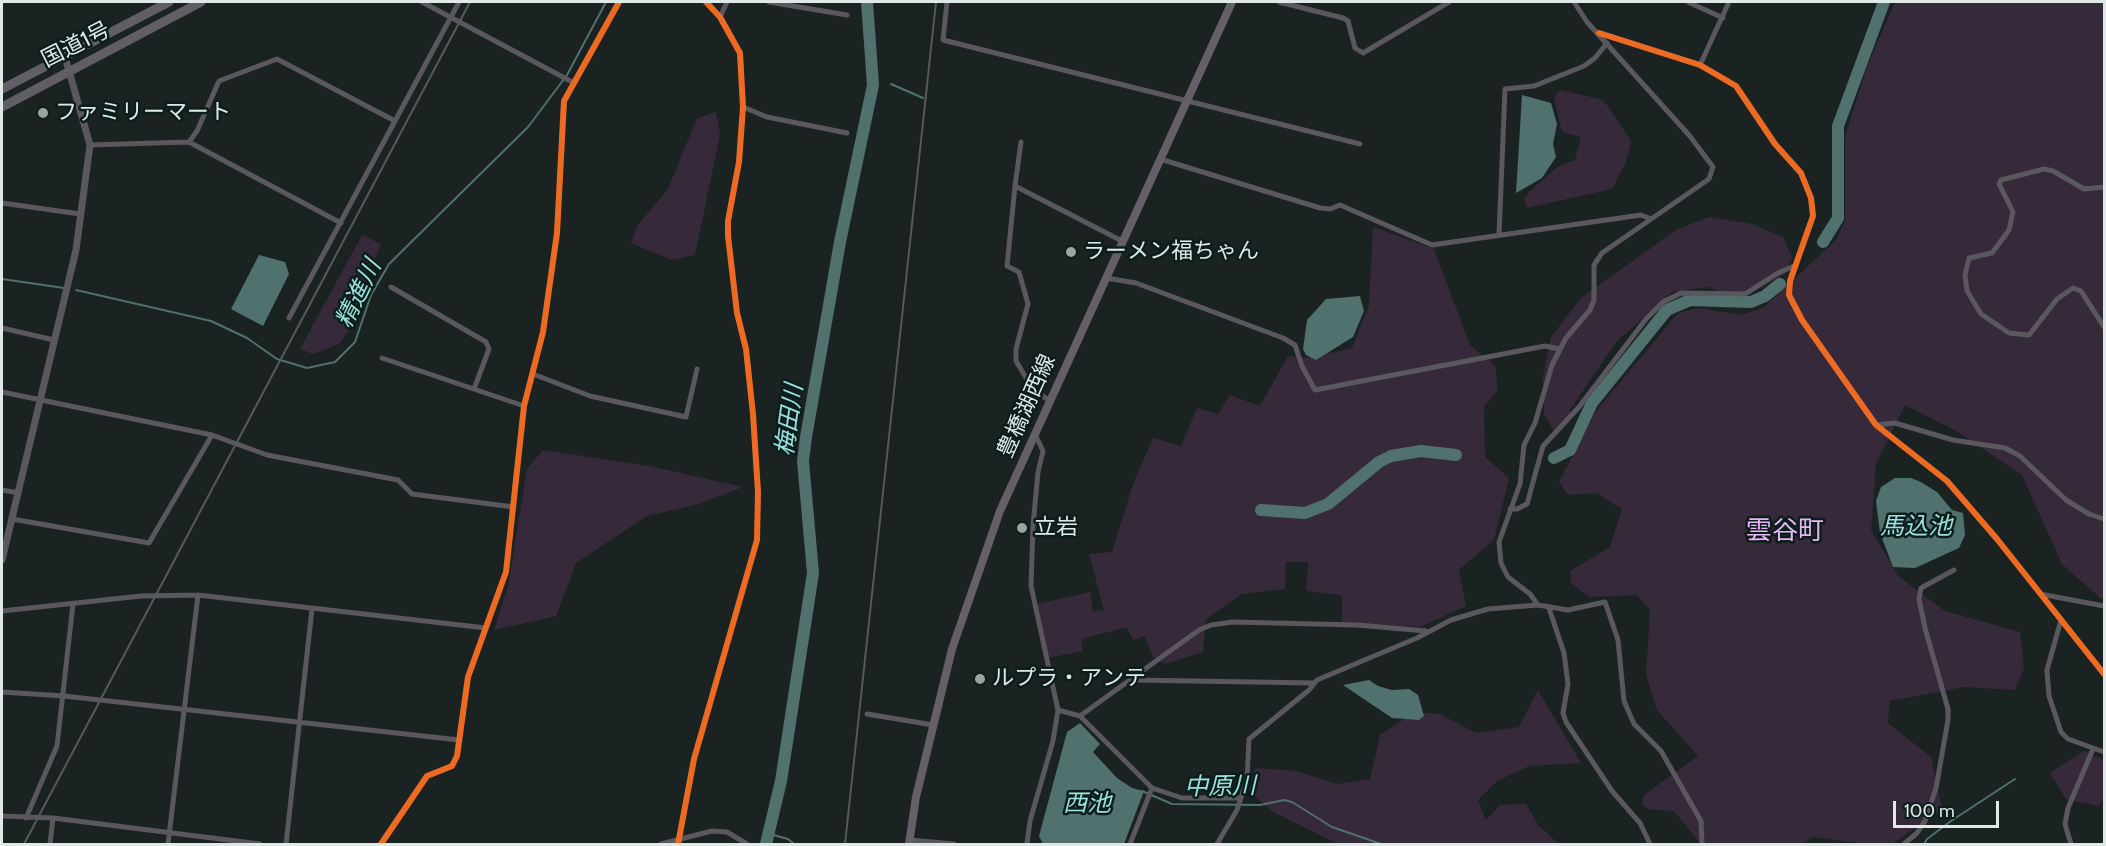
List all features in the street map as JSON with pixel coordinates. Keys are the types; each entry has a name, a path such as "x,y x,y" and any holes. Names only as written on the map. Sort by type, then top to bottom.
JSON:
{"highway":[{"name":"国道1号","path":"2,89 170,2"},
{"name":"国道1号","path":"2,106 201,2"}],"main road":[{"name":"豊橋湖西線","path":"910,842 916,797 952,649 1000,511 1232,2"}],"street":[{"path":"422,2 573,83"},
{"path":"289,318 459,2"},
{"path":"381,844 427,776 452,766 457,756 468,677 506,572 524,406 543,332 557,233 562,172 562,110 573,83 619,2"},
{"path":"678,842 694,759 757,540 758,492 753,414 746,349 737,313 728,236 728,221 739,162 743,107 740,53 720,17 706,2"},
{"path":"720,17 727,2"},
{"path":"769,2 847,15"},
{"path":"947,2 943,40 1360,144"},
{"path":"1280,2 1348,21 1355,48 1363,53 1449,2"},
{"path":"1538,605 1530,594 1508,577 1501,563 1499,543 1520,484 1524,445 1535,423 1559,349 1590,310 1594,300 1594,266 1602,253 1649,218 1709,179 1713,167 1689,135 1587,22 1574,2"},
{"path":"1688,2 1723,18"},
{"path":"1700,65 1729,2"},
{"path":"1599,33 1700,65 1736,86 1775,144 1800,173 1811,198 1813,216 1794,266 1789,296 1794,308 1876,424 1947,481 2104,674"},
{"path":"1499,235 1505,89 1534,86 1584,66 1595,58 1607,43"},
{"path":"2,560 76,250 90,146 65,57"},
{"path":"189,141 197,131 219,81 277,59 395,121"},
{"path":"743,107 767,117 848,134"},
{"path":"90,146 189,141 340,223"},
{"path":"1021,142 1007,266 1019,272 1028,304 1016,349 1016,361 1035,391 1049,400"},
{"path":"1160,159 1320,208 1330,209 1340,205 1432,245 1641,215 1649,218"},
{"path":"2104,187 2084,189 2054,171 2044,169 2001,180 1999,184 2013,212 2009,230 1992,253 1969,258 1965,274 1967,291 1977,308 1992,324 2009,333 2029,335 2057,299 2068,289 2073,288 2081,291 2104,327"},
{"path":"1015,186 1122,241"},
{"path":"2,203 80,214"},
{"path":"1510,508 1517,509 1527,504 1543,446 1580,407 1646,319 1663,302 1681,293 1745,294 1778,273 1794,266"},
{"path":"1106,278 1136,283 1283,338 1295,345 1315,390 1545,346 1559,349"},
{"path":"391,288 486,342 489,349 474,389"},
{"path":"2,328 54,340"},
{"path":"382,358 524,406"},
{"path":"533,374 590,396 686,417 697,369"},
{"path":"2,392 212,435 267,455 398,480 412,494 514,507"},
{"path":"1876,424 1895,423 1953,440 2005,448 2020,456 2066,500 2089,514 2104,519"},
{"path":"1027,844 1030,821 1053,741 1058,710 1031,586 1033,526 1043,451 1035,433"},
{"path":"12,519 149,543 212,435"},
{"path":"2,490 19,494"},
{"path":"1904,844 1917,833 1929,810 1936,788 1948,720 1948,709 1919,599 1921,588 1954,570"},
{"path":"2040,594 2104,606"},
{"path":"2,611 141,596 198,596 486,628"},
{"path":"168,844 182,711 198,596"},
{"path":"1131,680 1313,682 1417,638 1426,631 1451,620 1488,609 1538,605 1568,610 1605,602 1617,640 1624,701 1634,724 1661,751 1701,821 1702,844"},
{"path":"26,818 57,746 73,604"},
{"path":"1549,608 1564,653 1568,684 1563,713 1566,722 1612,791 1640,823 1650,844"},
{"path":"286,844 312,609"},
{"path":"2061,620 2047,670 2049,696 2061,732 2068,739 2104,752"},
{"path":"1080,716 1120,684 1131,680 1199,630 1233,622 1357,625 1426,631"},
{"path":"1217,844 1238,809 1247,779 1249,739 1309,690 1313,682"},
{"path":"2,692 64,696 182,711 459,740"},
{"path":"1058,710 1080,716 1151,789 1182,798 1239,800"},
{"path":"867,714 933,725"},
{"path":"2071,844 2065,824 2068,807 2093,749"},
{"path":"1130,844 1151,789"},
{"path":"2,816 53,818 260,844"},
{"path":"50,844 53,818"},
{"path":"662,844 718,831 727,832 747,844"},
{"path":"910,842 954,844"}],"shaded area":[{"path":"1895,2 2104,2 2104,597 2100,598 2062,564 2022,475 1958,432 1905,405 1876,464 1871,530 1898,576 1945,611 2020,632 2024,668 2015,690 1964,687 1890,701 1888,723 1931,757 1942,809 1892,844 1866,844 1813,837 1802,844 1701,844 1674,811 1648,809 1642,804 1644,795 1698,756 1657,710 1646,675 1650,610 1637,595 1589,597 1571,583 1570,571 1610,547 1622,509 1597,493 1568,495 1559,482 1596,411 1678,313 1698,308 1741,315 1764,307 1836,240 1845,221 1845,137 1868,64"},
{"path":"1560,90 1600,99 1607,105 1631,141 1626,162 1612,189 1527,208 1524,200 1529,192 1557,167 1575,160 1581,137 1562,132 1554,98"},
{"path":"716,112 720,135 695,255 672,260 631,243 638,225 668,189 697,118"},
{"path":"1709,217 1752,224 1783,237 1792,257 1785,274 1741,299 1707,287 1672,292 1616,342 1570,410 1569,422 1555,433 1544,414 1543,376 1551,337 1581,298 1676,230"},
{"path":"1373,227 1434,249 1470,345 1495,365 1498,390 1484,406 1485,457 1509,478 1494,540 1459,570 1466,606 1420,627 1342,623 1342,595 1306,591 1308,562 1286,562 1285,589 1242,594 1206,619 1203,652 1165,664 1153,657 1145,636 1133,640 1127,627 1081,639 1083,651 1048,658 1037,604 1090,592 1093,612 1104,610 1089,554 1112,552 1133,484 1153,438 1181,446 1197,408 1218,414 1230,395 1260,406 1288,356 1308,358 1352,348 1369,305"},
{"path":"362,235 381,244 359,297 351,327 340,343 332,347 313,354 300,349"},
{"path":"543,450 649,466 743,487 699,504 647,516 576,563 556,616 494,630 508,586 527,469"},
{"path":"1538,690 1581,763 1529,766 1497,781 1478,800 1486,820 1500,805 1526,804 1539,826 1558,843 1579,844 1338,844 1273,812 1249,791 1255,768 1296,771 1337,784 1370,779 1380,735 1415,712 1440,714 1476,733 1519,727"},
{"path":"2084,751 2104,760 2104,798 2098,806 2066,799 2050,773"}],"water":[{"path":"1522,95 1551,103 1557,124 1553,144 1556,157 1542,178 1516,193"},
{"path":"259,255 285,262 289,274 263,326 231,309"},
{"path":"1360,296 1364,311 1353,337 1316,360 1306,355 1303,349 1307,320 1326,299"},
{"name":"馬込池","path":"1895,478 1911,478 1921,482 1937,492 1952,510 1963,513 1965,535 1959,548 1915,568 1893,567 1880,533 1876,501 1881,487"},
{"path":"1369,680 1378,686 1392,690 1409,689 1418,695 1424,716 1419,720 1392,718 1343,685"},
{"name":"西池","path":"1080,723 1100,744 1093,752 1117,778 1132,788 1144,791 1124,844 1043,844 1039,836 1067,732"}],"waterway":[{"name":"精進川","path":"76,290 211,321 247,338 277,359 307,368 335,362 355,342 371,295 389,264 528,127 567,75 606,2"},
{"name":"梅田川","path":"766,844 781,781 813,573 803,461 806,437 840,242 873,85 867,2"},
{"path":"1823,242 1838,218 1838,126 1884,2"},
{"path":"891,84 923,98"},
{"name":"精進川","path":"2,279 64,288"},
{"path":"1554,458 1570,450 1592,403 1667,310 1690,300 1751,302 1765,296 1780,284"},
{"path":"1261,510 1305,513 1328,504 1379,462 1391,456 1421,451 1456,455"},
{"name":"中原川","path":"1924,844 1927,839 1951,821 2015,779"},
{"name":"中原川","path":"1142,791 1172,804 1260,805 1284,800 1292,802 1332,827 1381,844"},
{"path":"770,834 788,839 794,844"}],"railway":[{"path":"24,844 470,2"},
{"path":"845,844 936,2"}],"cycle path":[{"path":"381,844 427,776 452,766 457,756 468,677 506,572 524,406 543,332 557,233 564,101 619,2"},
{"path":"678,844 694,759 757,540 758,492 753,414 746,349 737,313 728,236 728,221 739,162 743,107 740,53 720,17 706,2"},
{"path":"1599,33 1700,65 1736,86 1775,144 1801,173 1811,198 1813,216 1790,281 1789,295 1802,320 1876,425 1947,481 1997,539 2104,674"}],"place":[{"name":"ファミリーマート","path":"43,113"},
{"name":"ラーメン福ちゃん","path":"1071,252"},
{"name":"立岩","path":"1022,528"},
{"name":"ルプラ・アンテ","path":"980,679"}],"district":[{"name":"雲谷町","path":"1785,531"}]}
